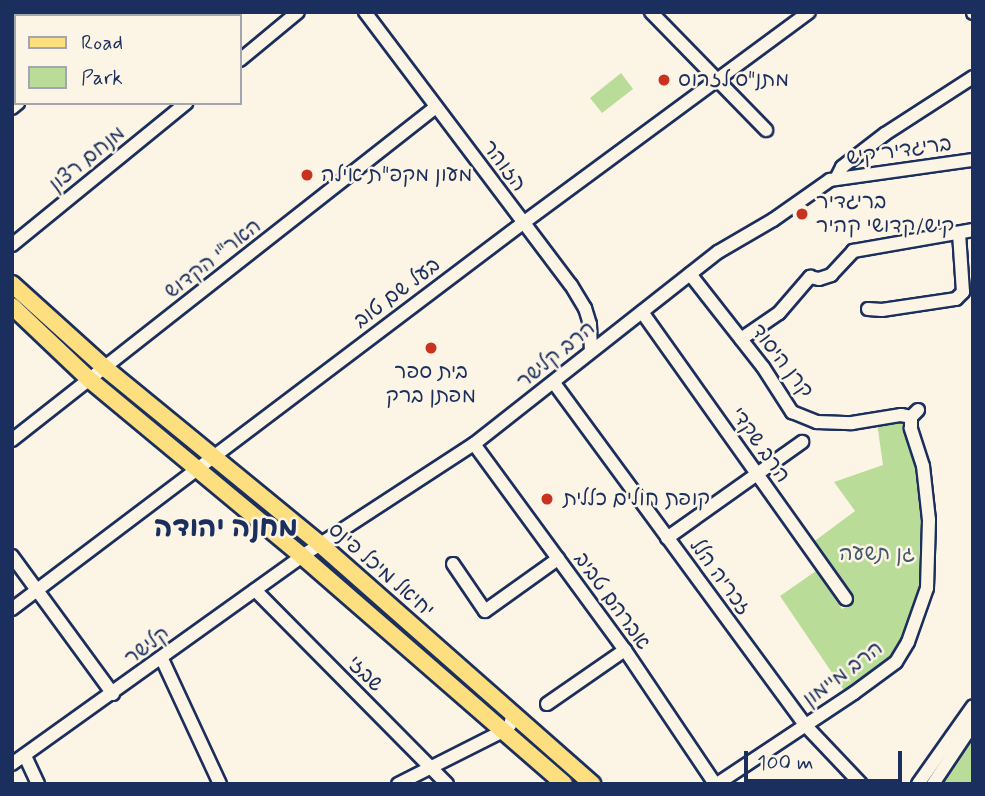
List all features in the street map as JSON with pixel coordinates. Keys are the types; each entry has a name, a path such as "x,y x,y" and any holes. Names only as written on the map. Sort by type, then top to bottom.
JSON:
{"main road":[{"path":"12,284 105,368"},
{"path":"12,306 90,380"},
{"name":"יחיאל מיכל פינס","path":"105,368 320,544 592,784"},
{"name":"יחיאל מיכל פינס","path":"90,380 302,556 564,784"}],"street":[{"path":"242,58 298,12"},
{"name":"הזוהר","path":"365,12 585,307 593,340 591,351"},
{"path":"651,12 766,130"},
{"name":"בעל שם טוב","path":"12,609 523,223 809,12"},
{"path":"833,180 842,167 885,134 973,77"},
{"name":"מנחם רצון","path":"12,245 184,105"},
{"name":"האר\"י הקדוש","path":"12,440 436,107"},
{"name":"בריגדיר קיש","path":"833,180 973,160"},
{"name":"הרב קלישר","path":"302,556 474,444 718,252 833,180"},
{"path":"741,339 779,313 810,276 819,279 831,275 853,251 973,230"},
{"path":"868,309 883,310 956,299 963,292 959,233"},
{"name":"קרן היסוד","path":"691,274 792,412 817,422 840,423 914,414"},
{"name":"הרב שקדי","path":"642,312 846,599"},
{"name":"זכריה הלל","path":"554,383 806,726 861,784"},
{"name":"הרב מיימון","path":"716,784 806,726 896,662 908,642 927,589 929,520 923,466 914,441 914,414"},
{"path":"667,538 802,442"},
{"name":"אברהם טביב","path":"474,444 625,650 716,784"},
{"path":"12,556 113,694"},
{"name":"קלישר","path":"12,764 162,659 302,556"},
{"path":"453,564 485,611 558,559"},
{"name":"שבזי","path":"255,590 447,784"},
{"path":"547,704 625,650"},
{"path":"162,659 220,784"},
{"path":"918,784 973,706"},
{"path":"398,784 503,731 510,725 513,715"},
{"path":"933,784 973,723"},
{"path":"25,756 38,784"}],"green space":[{"path":"621,73 633,89 602,113 590,98"},
{"name":"גן תשעה","path":"907,420 918,466 925,519 923,588 904,641 894,656 845,692 780,596 816,571 842,609 854,602 812,543 855,511 834,482 883,465 877,423"},
{"path":"973,737 973,784 941,784"}],"place":[{"name":"מתנ\"ס לזרוס","path":"664,80"},
{"name":"מעון מקפ\"ת אילה","path":"307,175"},
{"name":"בריגדיר קיש/קדושי קהיר","path":"802,214"},
{"name":"בית ספר מפתן ברק","path":"431,348"},
{"name":"קופת חולים כללית","path":"547,499"}],"district":[{"name":"מחנה יהודה","path":"226,529"}]}
